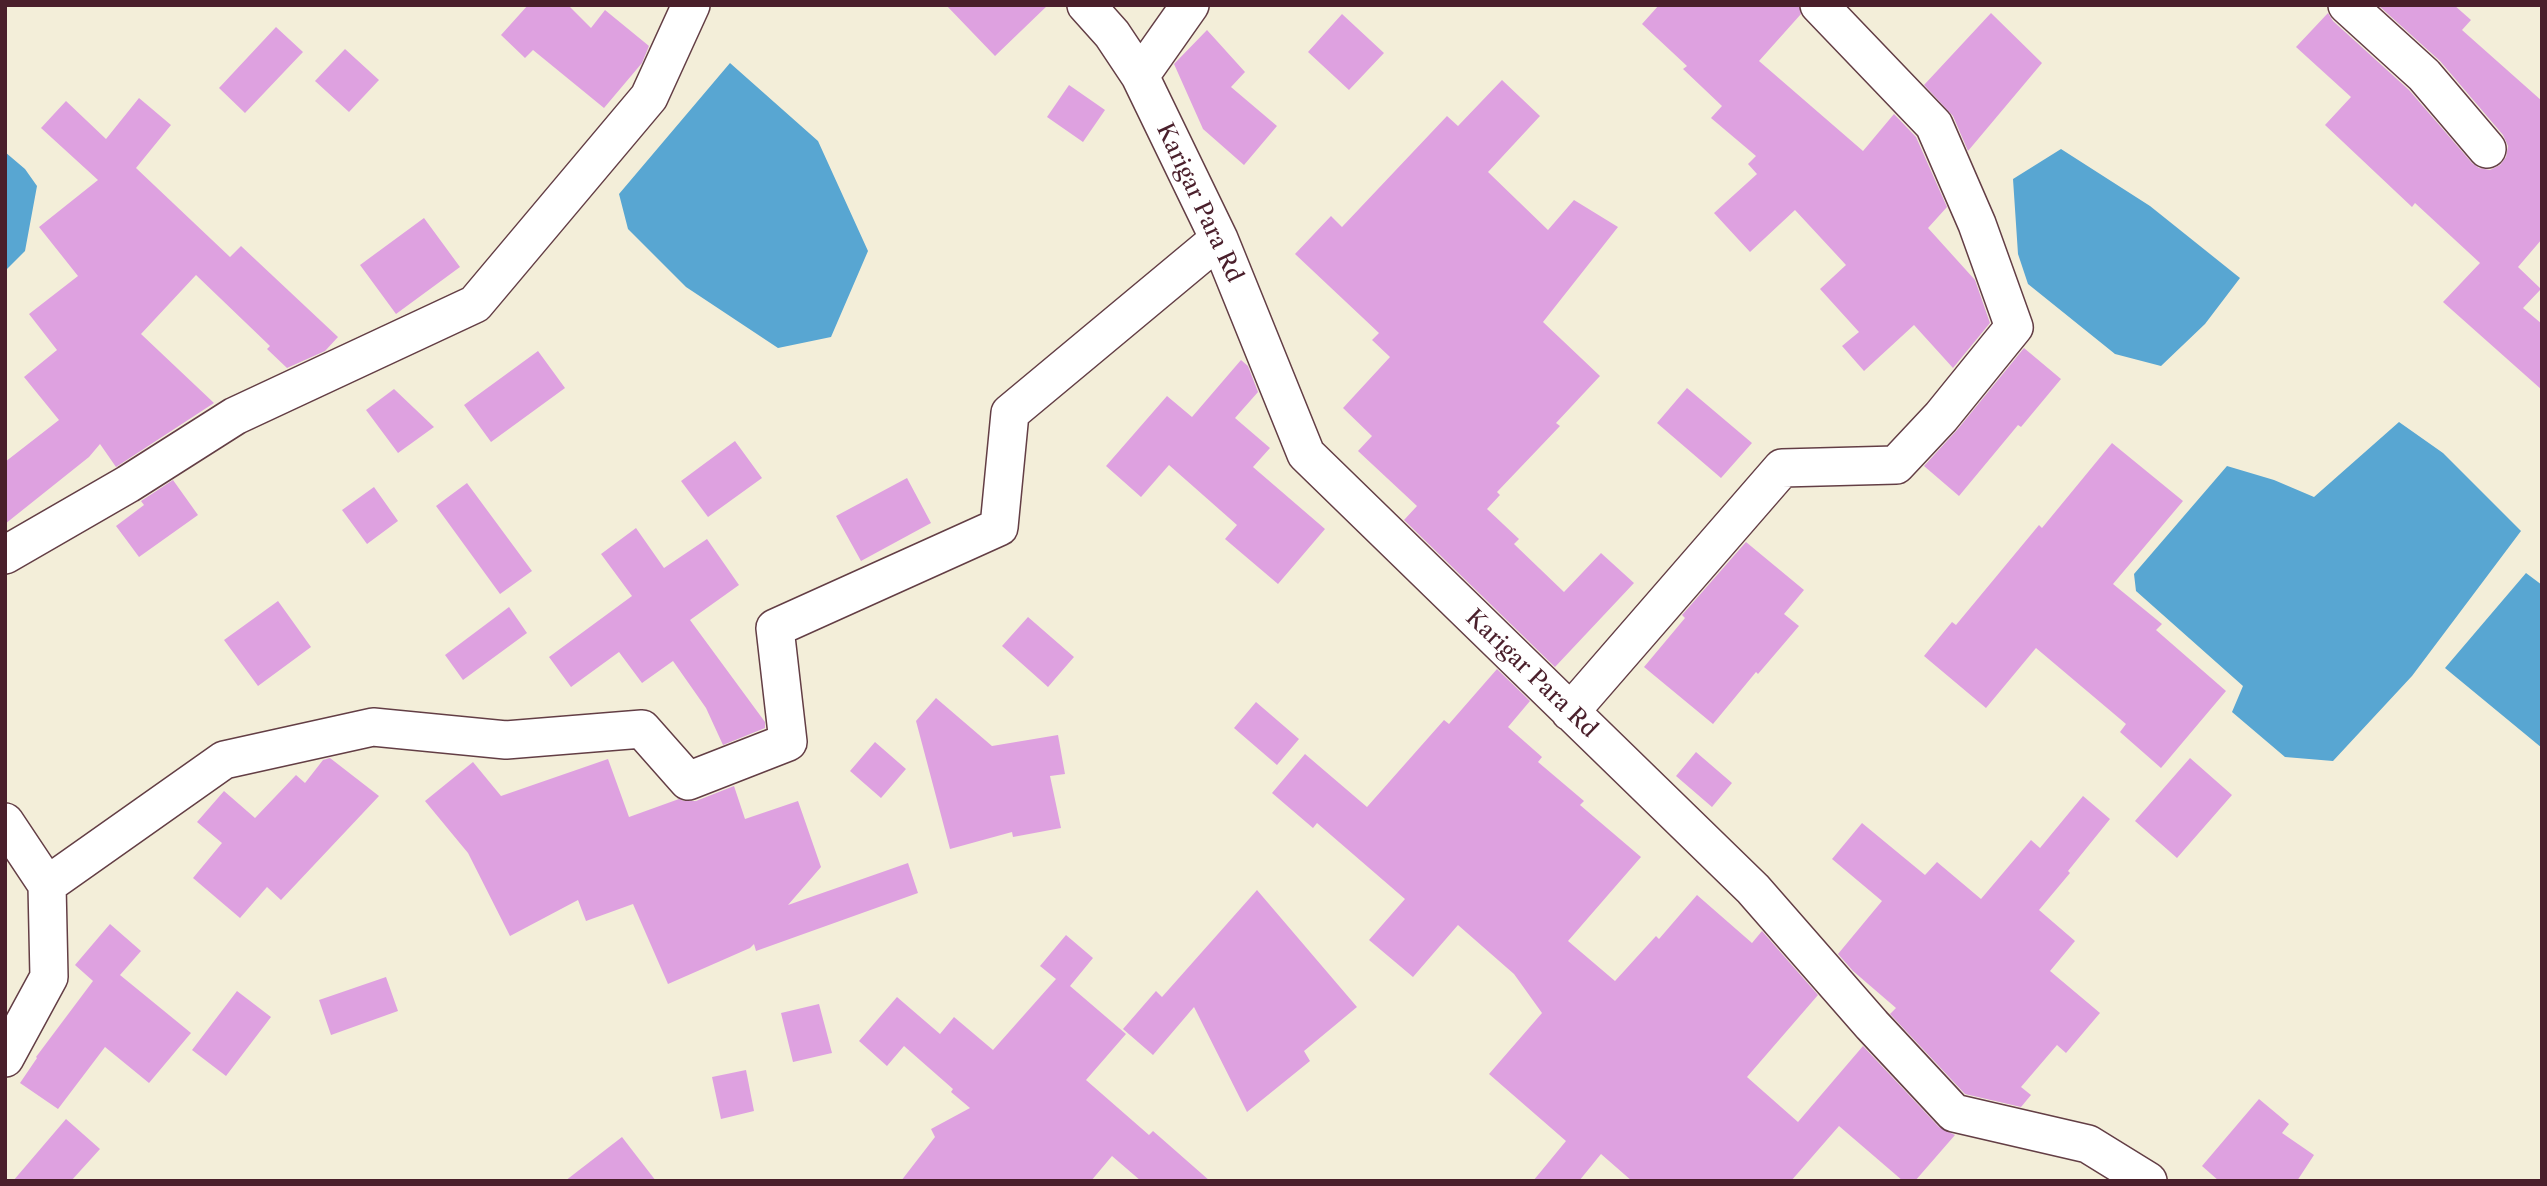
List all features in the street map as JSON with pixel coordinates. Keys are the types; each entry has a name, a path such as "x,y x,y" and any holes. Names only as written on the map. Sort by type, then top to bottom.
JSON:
{"street":[{"path":"5,555 128,484 235,416 475,304 649,97 691,5"},
{"name":"Karigar Para Rd","path":"1086,5 1112,34 1140,76 1219,239 1306,454 1753,890 1954,1113 2088,1144 2148,1181"},
{"path":"1140,76 1191,5"},
{"path":"1570,712 1782,468 1896,465 1941,417 2014,327 1977,224 1934,125 1819,5"},
{"path":"2347,5 2424,75 2487,149"},
{"path":"47,885 224,760 373,727 506,740 642,729 688,781 788,742 775,628 999,527 1010,413 1219,239"},
{"path":"5,822 47,885 48,977 5,1058"}],"water":[{"path":"730,63 818,141 868,251 831,337 778,348 686,287 628,229 619,194"},
{"path":"2061,149 2150,206 2240,278 2205,324 2161,366 2115,354 2028,284 2018,254 2013,179"},
{"path":"5,152 25,169 37,186 25,251 5,271"},
{"path":"2399,422 2443,453 2521,531 2412,676 2333,761 2285,757 2232,712 2243,686 2136,591 2134,574 2227,466 2274,480 2314,497"},
{"path":"2526,573 2542,585 2542,748 2445,668"}],"building":[{"path":"528,5 568,5 591,28 605,10 649,46 642,63 604,108 533,50 525,58 501,35"},
{"path":"946,5 1048,5 995,56"},
{"path":"1659,5 1799,5 1801,14 1759,61 1863,151 1894,114 1916,137 1947,207 1928,228 1975,280 1990,323 1953,368 1914,325 1864,371 1842,346 1859,332 1820,289 1846,265 1795,210 1750,252 1714,213 1757,174 1748,164 1756,156 1711,118 1722,106 1683,69 1687,66 1642,24"},
{"path":"2378,5 2454,5 2471,20 2462,30 2542,101 2542,239 2518,267 2541,289 2523,308 2542,324 2542,390 2443,302 2480,263 2415,203 2412,207 2325,125 2351,97 2296,47 2328,13 2333,21 2409,90 2472,163 2479,168 2490,170 2500,165 2506,157 2508,146 2503,135 2440,61"},
{"path":"1991,13 2042,63 1968,151 1953,116 1924,85"},
{"path":"1342,14 1384,53 1349,90 1308,52"},
{"path":"276,27 303,52 245,113 219,88"},
{"path":"1207,30 1245,72 1231,87 1277,126 1244,165 1203,129 1174,64"},
{"path":"345,49 379,80 349,112 315,81"},
{"path":"1502,80 1540,116 1488,172 1548,230 1574,200 1618,227 1543,322 1600,376 1556,423 1560,426 1497,492 1500,495 1487,509 1519,539 1514,544 1564,592 1601,553 1634,583 1555,667 1404,520 1417,506 1358,451 1372,436 1343,408 1390,357 1372,340 1379,333 1295,254 1331,216 1342,227 1447,116 1458,126"},
{"path":"1069,85 1105,110 1083,142 1047,117"},
{"path":"139,98 171,125 136,168 230,257 241,246 338,337 325,351 287,368 267,349 270,346 196,275 141,334 214,403 116,467 100,444 89,457 5,524 5,462 59,420 24,377 57,350 29,314 78,276 39,227 98,180 41,128 66,101 106,139"},
{"path":"424,218 460,267 396,314 360,265"},
{"path":"2024,348 2061,379 2021,427 2018,425 1959,496 1924,466"},
{"path":"538,351 565,388 491,442 464,405"},
{"path":"1241,360 1248,366 1258,392 1235,418 1270,448 1253,467 1325,529 1278,584 1225,539 1237,525 1169,465 1141,497 1106,466 1167,396 1192,417"},
{"path":"1687,388 1752,443 1721,478 1657,423"},
{"path":"394,389 434,427 398,453 366,410"},
{"path":"735,441 762,478 708,517 681,481"},
{"path":"2112,443 2183,501 2113,584 2162,624 2156,630 2226,691 2161,768 2120,732 2126,724 2036,648 1986,708 1924,656 1952,622 1956,625 2039,525 2042,528"},
{"path":"907,478 931,523 861,561 836,516"},
{"path":"173,480 198,515 139,557 116,526 144,505 141,501"},
{"path":"467,483 532,571 500,594 436,506"},
{"path":"374,487 398,521 367,544 342,510"},
{"path":"636,528 664,568 707,539 739,585 690,620 765,722 765,728 723,745 706,708 673,661 642,683 619,652 571,687 549,657 632,596 601,554"},
{"path":"1746,542 1804,590 1784,614 1799,626 1713,724 1644,667 1685,618 1682,615"},
{"path":"278,601 311,647 258,686 224,640"},
{"path":"509,607 527,633 463,680 445,655"},
{"path":"1028,617 1074,657 1048,687 1002,646"},
{"path":"1497,669 1530,701 1508,727 1542,757 1538,762 1584,801 1580,805 1641,857 1568,941 1615,981 1656,936 1659,939 1697,895 1752,943 1762,931 1818,995 1747,1077 1798,1122 1863,1046 1939,1127 1955,1135 1915,1181 1903,1181 1839,1126 1791,1181 1632,1181 1601,1154 1579,1181 1533,1181 1566,1141 1489,1074 1542,1013 1514,974 1458,925 1413,977 1369,940 1405,899 1317,823 1313,828 1272,793 1305,754 1367,807 1444,720 1449,724"},
{"path":"936,698 992,746 1058,735 1065,774 1050,776 1061,828 1013,837 1012,832 950,849 916,721"},
{"path":"1256,702 1299,739 1277,765 1234,728"},
{"path":"875,742 906,769 881,798 850,771"},
{"path":"1696,752 1732,783 1712,807 1676,776"},
{"path":"330,758 379,796 281,900 267,887 240,918 193,878 222,843 197,822 224,791 255,818 296,775 305,783 323,760"},
{"path":"2190,758 2232,795 2177,858 2135,821"},
{"path":"608,759 629,817 679,799 696,801 734,786 745,819 798,801 821,867 788,905 908,863 918,893 756,951 754,944 668,984 633,904 586,921 578,900 510,936 468,853 425,801 473,762 501,796"},
{"path":"2083,796 2110,819 2039,910 2075,941 2050,971 2100,1013 2066,1053 2057,1045 2021,1087 2031,1095 2021,1107 1965,1094 1890,1014 1896,1008 1853,971 1838,954 1882,901 1832,859 1862,823 1925,875 1937,862 1981,899 2031,840 2040,848"},
{"path":"1257,890 1357,1007 1304,1051 1310,1061 1247,1112 1194,1007 1153,1055 1123,1029 1156,991 1162,997"},
{"path":"110,924 141,951 120,975 191,1033 149,1083 105,1047 58,1109 20,1083 36,1057 93,981 75,965"},
{"path":"1066,935 1093,958 1070,986 1126,1034 1086,1080 1149,1135 1153,1131 1210,1181 1141,1181 1112,1156 1091,1181 901,1181 935,1137 931,1129 970,1108 951,1092 953,1089 904,1046 887,1066 859,1041 897,997 940,1034 954,1017 993,1050 1056,979 1040,966"},
{"path":"386,977 398,1011 331,1035 319,1000"},
{"path":"237,991 271,1017 226,1076 192,1050"},
{"path":"819,1004 832,1053 793,1062 781,1013"},
{"path":"746,1070 754,1111 721,1119 712,1077"},
{"path":"2259,1099 2289,1124 2282,1133 2314,1155 2297,1181 2219,1181 2202,1166"},
{"path":"66,1119 100,1149 71,1181 13,1181"},
{"path":"622,1137 656,1181 565,1181"}]}
